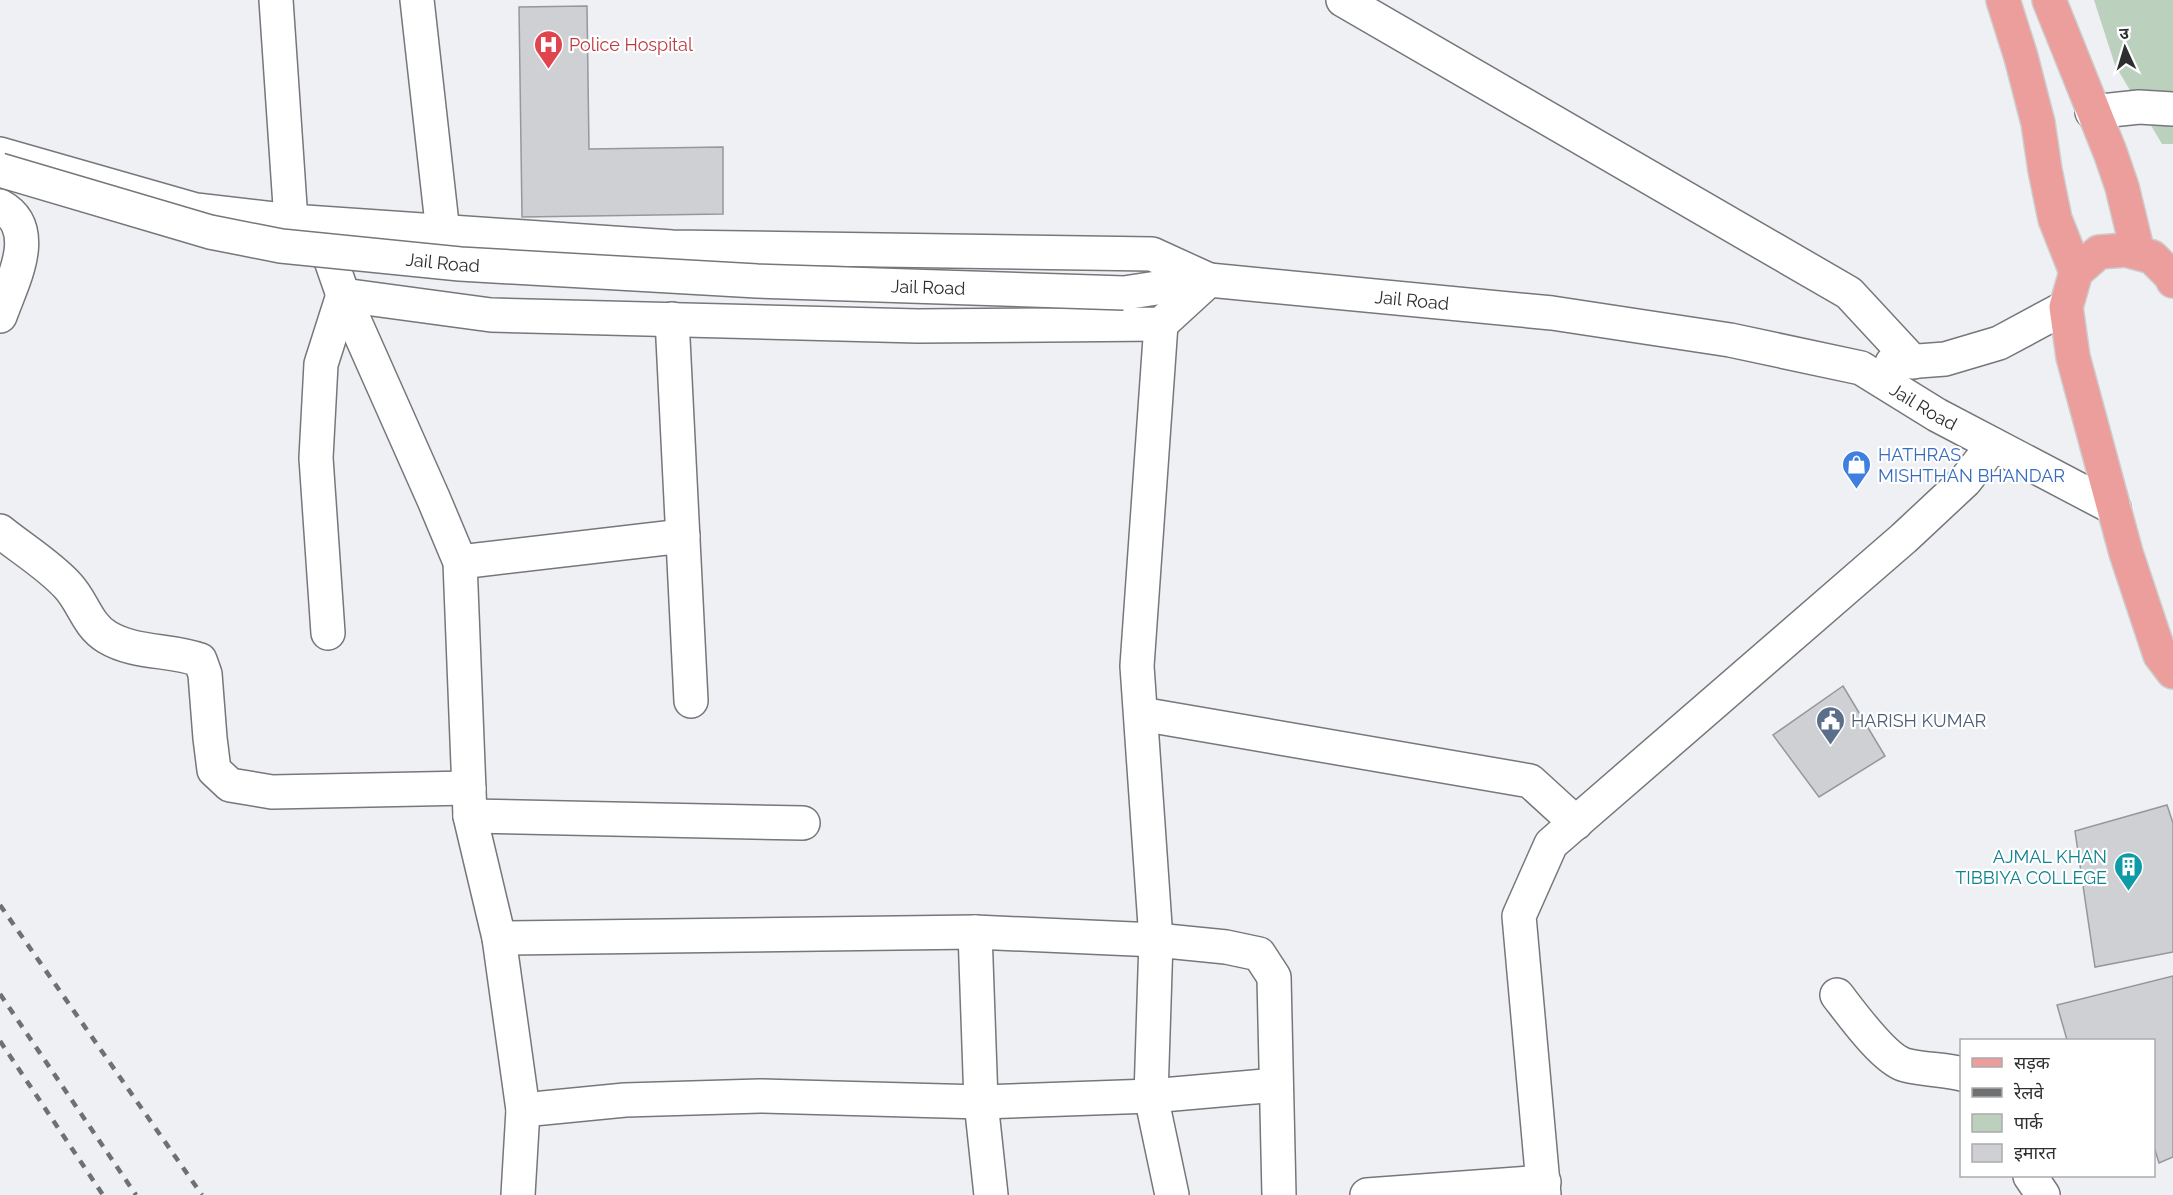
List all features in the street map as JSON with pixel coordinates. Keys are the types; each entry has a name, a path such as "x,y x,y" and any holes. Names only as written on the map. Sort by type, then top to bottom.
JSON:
{"main road":[{"path":"2003,0 2038,123 2055,219 2076,272"},
{"path":"2049,0 2092,112 2110,152 2122,187 2138,253"},
{"path":"2173,281 2152,257 2126,250 2099,252 2076,272 2066,307 2073,357 2148,624 2160,655 2173,672"}],"street":[{"path":"276,0 304,221 343,295 460,562 469,802 499,938 523,1110 518,1195"},
{"name":"Jail Road","path":"417,0 443,233"},
{"path":"1343,0 1849,293 1913,362"},
{"path":"2092,112 2139,107 2173,109"},
{"path":"0,154 196,210 443,233 672,247 1152,254 1209,280 1161,324 918,326 491,315 343,295"},
{"name":"Jail Road","path":"0,170 210,232 281,246 460,264 745,280 1124,293 1209,280 1552,313 1730,340 1861,368 1937,415 1993,446 2114,508"},
{"path":"0,206 10,211 21,232 23,252 0,315"},
{"path":"328,633 316,458 321,364 343,295"},
{"name":"Jail Road","path":"1861,368 1945,359 1999,343 2066,307"},
{"path":"672,319 691,701"},
{"path":"1161,324 1137,666 1156,940 1151,1096 1172,1195"},
{"path":"1367,1195 1544,1188 1519,916 1551,844 1904,538 1965,481 1993,446"},
{"path":"0,531 69,587 87,619 106,636 134,647 185,655 200,660 205,675 214,770 230,785 272,792 802,823"},
{"path":"460,562 683,537"},
{"path":"1141,714 1530,781 1576,823"},
{"path":"499,938 975,932 1156,940 1226,947 1259,954 1274,977 1279,1195"},
{"path":"975,932 981,1102 991,1195"},
{"path":"1837,995 1876,1044 1903,1065 1960,1074"},
{"path":"523,1110 625,1100 760,1096 981,1102 1151,1096 1276,1085"},
{"path":"2031,1177 2043,1195"}],"green space":[{"path":"2094,0 2173,0 2173,144 2162,144 2115,65"}],"building":[{"path":"587,6 589,149 723,147 723,214 522,217 519,7"},
{"name":"HARISH KUMAR","path":"1843,686 1885,756 1819,797 1773,735"},
{"name":"AJMAL KHAN TIBBIYA COLLEGE","path":"2167,805 2173,823 2173,952 2095,967 2075,831"},
{"path":"2173,976 2173,1157 2159,1163 2155,1150 2155,1039 2067,1039 2057,1005"}],"railway":[{"path":"0,905 202,1195"},
{"path":"0,994 136,1195"},
{"path":"0,1041 103,1195"}],"place":[{"name":"Police Hospital","path":"548,70"},
{"name":"HATHRAS MISHTHAN BHANDAR","path":"1857,490"},
{"name":"HARISH KUMAR","path":"1830,746"},
{"name":"AJMAL KHAN TIBBIYA COLLEGE","path":"2128,892"}]}
